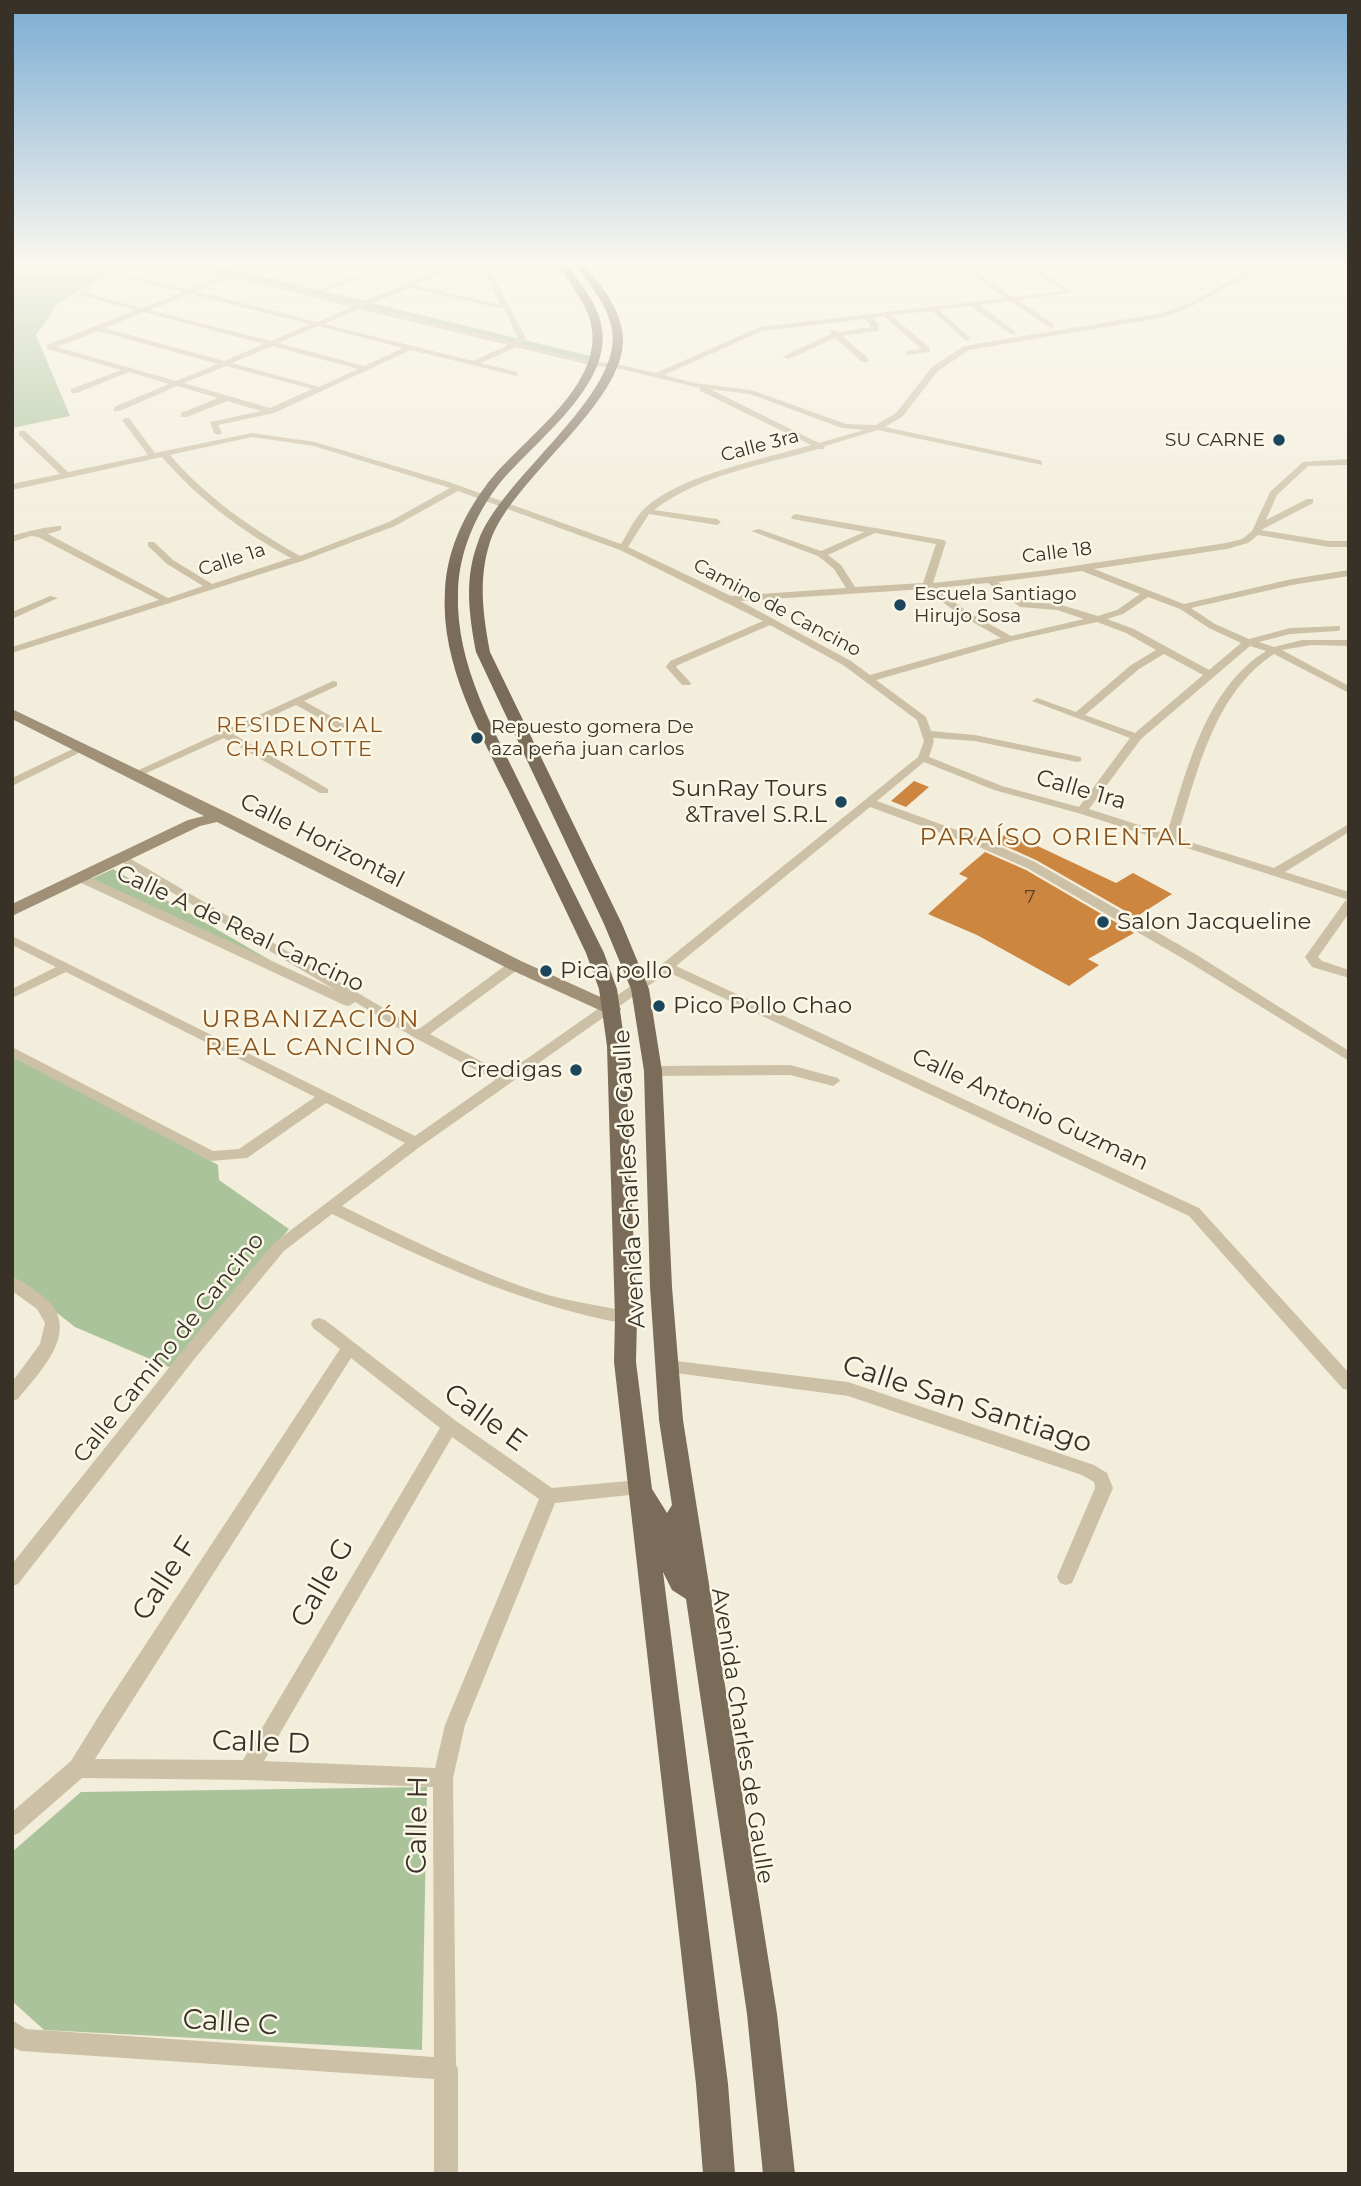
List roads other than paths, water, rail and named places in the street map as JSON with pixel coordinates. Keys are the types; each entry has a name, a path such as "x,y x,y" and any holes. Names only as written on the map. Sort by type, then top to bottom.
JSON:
{"main road":[{"name":"Avenida Charles de Gaulle","path":"598,367 581,414 467,525 452,570 452,629 458,662 472,700 594,953 612,1009 616,1046 626,1318 625,1362 712,2084 719,2174"},
{"name":"Avenida Charles de Gaulle","path":"493,501 489,528 479,553 474,582 475,612 483,652 614,924 640,989 653,1071 664,1356 668,1366 671,1420 695,1591 762,2014 779,2174"},
{"name":"Calle Horizontal","path":"12,713 515,965 612,1009"},
{"path":"12,911 194,823 222,816"},
{"path":"639,1488 659,1524 672,1526 683,1509"},
{"path":"648,1555 652,1546 659,1541 668,1543 676,1577 682,1586 695,1591"}],"street":[{"path":"118,367 271,411"},
{"path":"117,409 216,367"},
{"path":"240,367 319,389"},
{"path":"485,367 514,374"},
{"path":"620,367 694,384 771,397 845,426 878,428 1039,463"},
{"path":"656,376 676,367"},
{"path":"673,379 697,367"},
{"name":"Calle 3ra","path":"623,548 646,511 670,493 693,483 878,428 899,415 938,367"},
{"path":"218,433 213,424 271,411 364,368"},
{"path":"74,391 128,370"},
{"path":"694,384 821,447"},
{"path":"713,394 724,388"},
{"path":"184,415 226,398"},
{"path":"126,420 152,455"},
{"path":"22,433 65,475"},
{"name":"Camino de Cancino","path":"12,487 252,435 315,444 457,488 623,548 730,599 847,663 922,719 928,734"},
{"path":"163,453 199,494 226,516 299,559"},
{"path":"1349,462 1306,464 1273,494 1257,530 1329,544 1349,544"},
{"name":"Calle 1a","path":"12,650 299,559 392,524 457,488"},
{"name":"Calle 18","path":"730,599 795,591 927,586 1082,568 1227,546 1245,541 1257,530 1310,501"},
{"path":"646,511 717,522"},
{"path":"795,517 941,542 927,586 963,614 1010,639"},
{"path":"40,534 58,528"},
{"path":"756,531 821,554 838,567 852,590"},
{"path":"821,554 873,531"},
{"path":"12,539 30,533 40,534 167,601"},
{"path":"151,544 170,562 211,587"},
{"path":"1329,544 1349,555"},
{"path":"1082,568 1183,607 1212,626 1274,650 1349,690"},
{"path":"1183,607 1292,582 1349,573"},
{"path":"988,579 1023,605 1059,607 1098,619 1130,631 1208,674"},
{"path":"868,679 1010,639 1098,619 1120,612 1147,593"},
{"path":"12,616 53,598"},
{"path":"686,683 671,667 674,663 771,621"},
{"path":"1082,811 1138,737 1248,642 1290,631 1337,628"},
{"path":"1171,839 1199,748 1220,707 1250,667 1274,650 1295,644 1349,643"},
{"path":"1080,714 1135,667 1161,650"},
{"path":"136,774 333,684"},
{"path":"296,701 341,726"},
{"path":"1037,701 1080,714 1138,737"},
{"path":"225,734 324,791"},
{"path":"640,989 923,758 929,741 928,734 975,738 1077,759"},
{"path":"12,783 81,748"},
{"name":"Calle 1ra","path":"923,758 998,788 1082,811 1349,896"},
{"path":"868,802 983,844 1031,865 1181,951 1349,1057"},
{"path":"1275,873 1349,827"},
{"path":"122,859 420,1035 504,1079"},
{"name":"Calle A de Real Cancino","path":"81,878 420,1035"},
{"path":"1349,904 1311,957 1317,964 1349,974"},
{"path":"12,940 416,1142"},
{"path":"420,1035 515,965"},
{"path":"12,994 67,967"},
{"name":"Calle Antonio Guzman","path":"667,967 1194,1212 1349,1384"},
{"name":"Calle Camino de Cancino","path":"12,1578 190,1353 272,1256 330,1207 416,1142 504,1079 640,989"},
{"path":"12,1051 211,1156 242,1154 327,1096"},
{"path":"653,1071 790,1070 833,1081"},
{"path":"330,1207 518,1293 587,1312 626,1318"},
{"path":"12,1283 44,1307 51,1315 54,1325 49,1344 12,1394"},
{"name":"Calle E","path":"319,1324 450,1426 549,1496"},
{"name":"Calle F","path":"12,1826 78,1768 111,1712 349,1348"},
{"name":"Calle San Santiago","path":"668,1366 848,1389 1088,1470 1101,1478 1104,1488 1066,1577"},
{"name":"Calle G","path":"248,1770 450,1426"},
{"path":"549,1496 639,1488"},
{"name":"Calle H","path":"446,2174 443,1777 455,1725 549,1496"},
{"name":"Calle D","path":"78,1768 248,1770 443,1777"},
{"name":"Calle C","path":"15,2040 447,2069"}],"place":[{"name":"SU CARNE","path":"1279,440"},
{"name":"Escuela Santiago Hirujo Sosa","path":"900,605"},
{"name":"Repuesto gomera De aza peña juan carlos","path":"477,738"},
{"name":"SunRay Tours &Travel S.R.L","path":"841,802"},
{"name":"Salon Jacqueline","path":"1103,922"},
{"name":"Pica pollo","path":"546,971"},
{"name":"Pico Pollo Chao","path":"659,1006"},
{"name":"Credigas","path":"576,1070"}],"district":[{"name":"RESIDENCIAL CHARLOTTE","path":"300,738"},
{"name":"PARAÍSO ORIENTAL","path":"1056,838"},
{"name":"URBANIZACIÓN REAL CANCINO","path":"311,1034"}]}
